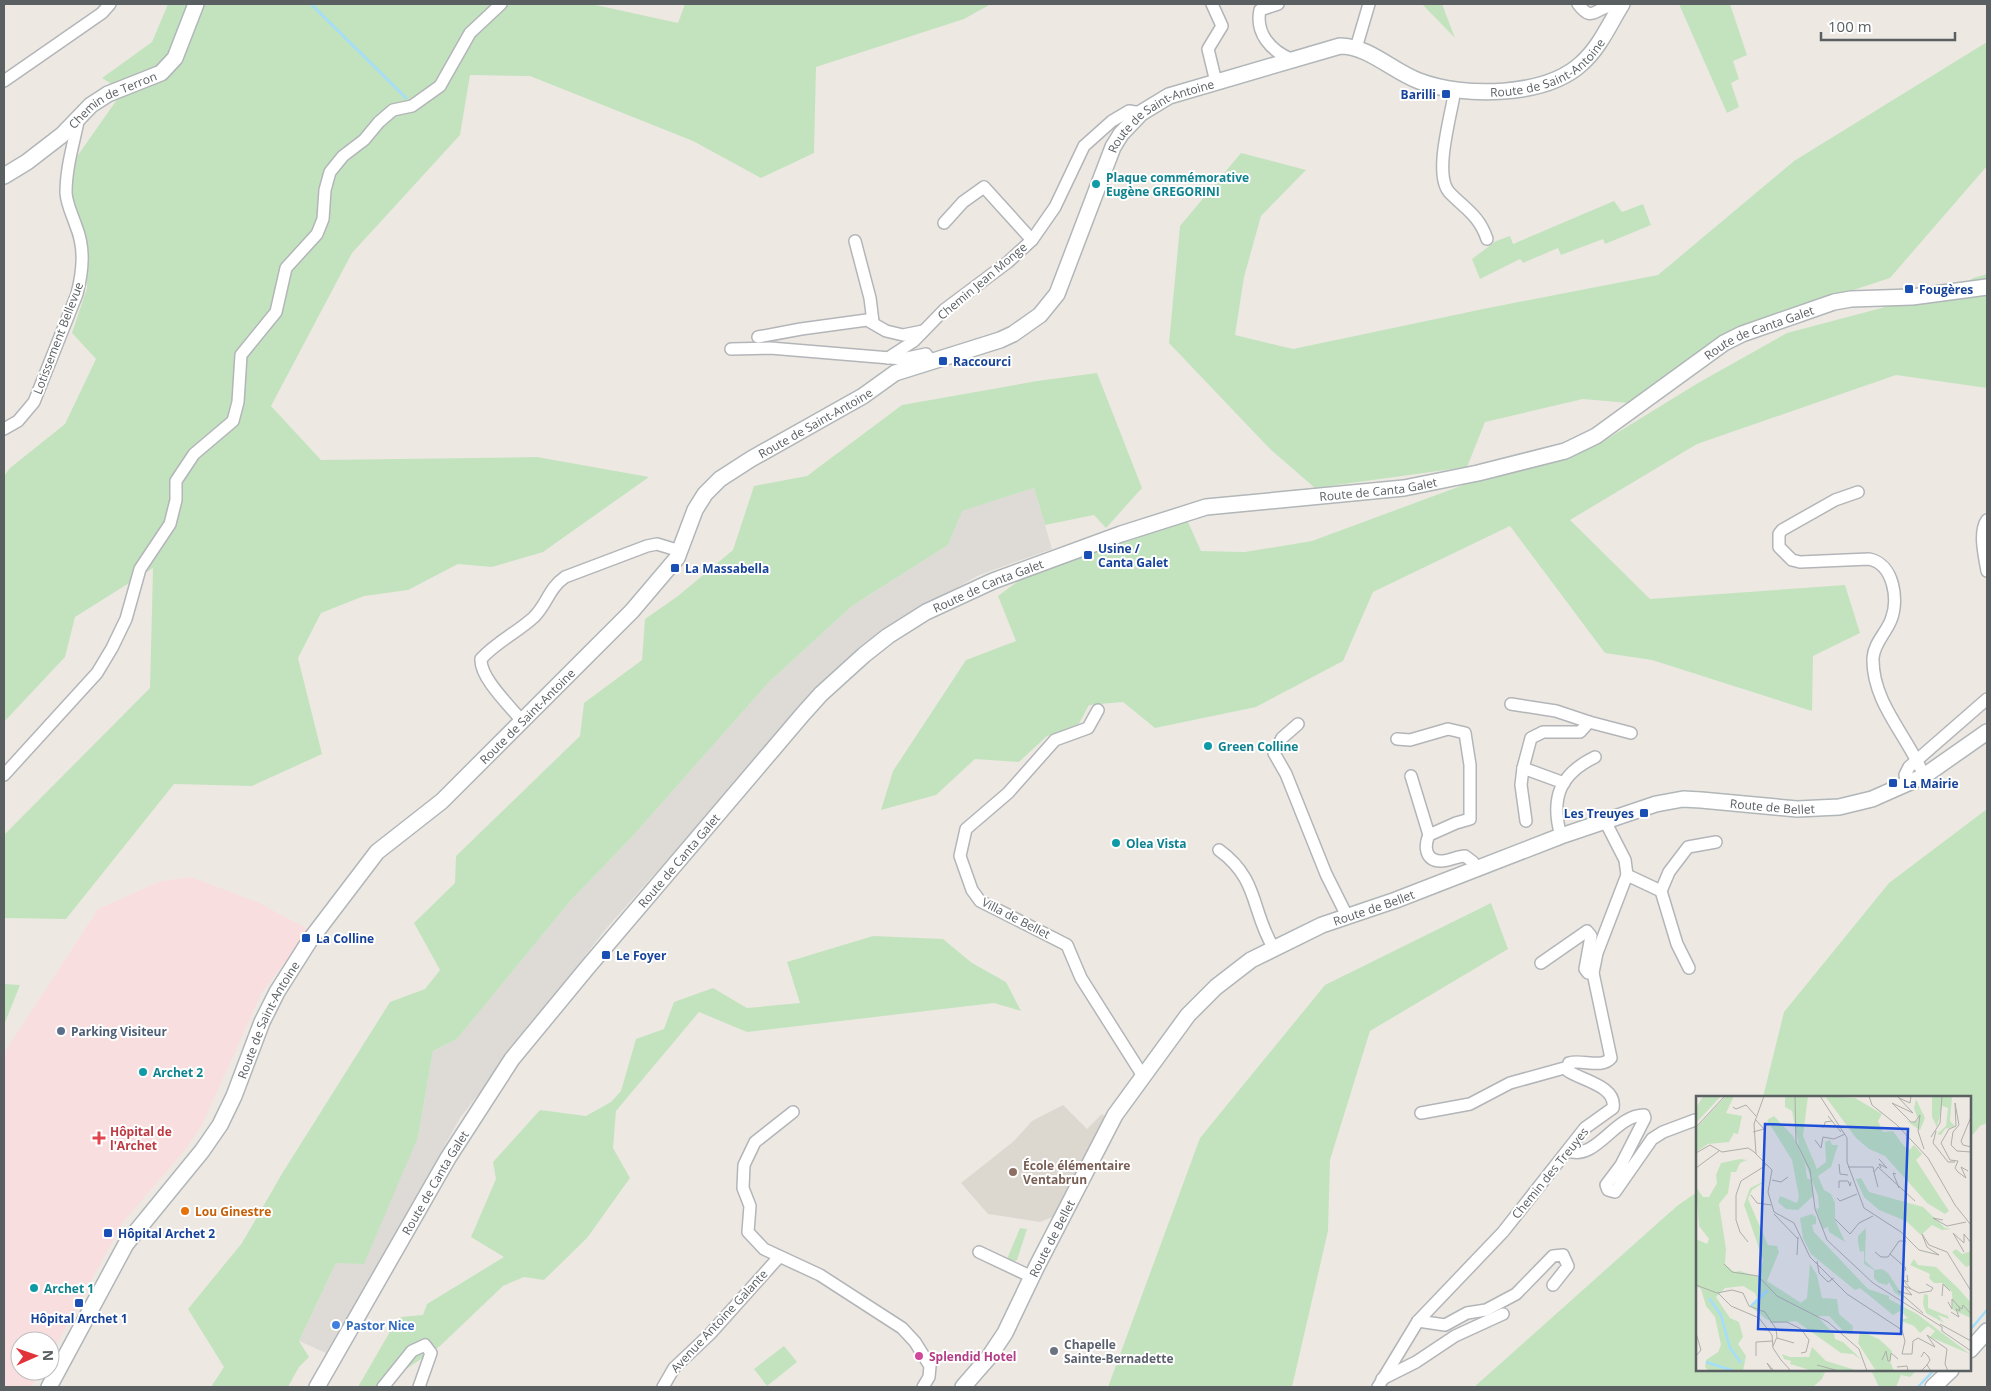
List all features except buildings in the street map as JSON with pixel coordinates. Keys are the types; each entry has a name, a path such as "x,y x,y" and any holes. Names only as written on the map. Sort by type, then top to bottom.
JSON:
{"street":[{"path":"4,81 102,13 110,4"},
{"name":"Chemin de Terron","path":"4,176 27,162 62,135 91,105 108,94 161,73 175,58 186,36 196,4"},
{"path":"4,775 97,673 112,648 126,619 140,569 170,524 176,500 176,481 194,454 233,421 238,402 241,355 276,312 286,268 317,234 323,219 324,190 330,172 343,156 364,140 379,122 393,110 412,106 440,86 470,33 500,4"},
{"path":"1212,4 1222,26 1208,49 1216,82"},
{"path":"1278,4 1260,10 1258,20 1271,50 1291,59"},
{"path":"1356,48 1369,4"},
{"path":"1578,4 1588,14 1593,14 1610,6 1620,7"},
{"name":"Route de Saint-Antoine","path":"40,1387 52,1369 122,1234 163,1201 170,1189 202,1151 220,1125 268,1008 304,948 377,852 442,802 632,611 672,565 680,551 700,502 713,485 729,472 863,396 895,373 1013,334 1040,315 1057,294 1113,147 1121,134 1141,113 1169,96 1340,46 1356,48 1419,81 1455,89 1488,91 1526,88 1560,78 1587,59 1620,7"},
{"path":"1455,89 1442,166 1443,179 1448,190 1478,219 1488,239"},
{"name":"Chemin Jean Monge","path":"888,358 927,329 944,310 1008,262 1032,240 1055,207 1084,146 1091,138 1128,111 1141,113"},
{"name":"Lotissement Bellevue","path":"4,429 21,418 37,395 77,294 81,276 81,245 69,210 66,193 68,165 79,117"},
{"path":"944,223 963,202 984,187 1032,240"},
{"path":"855,241 870,298 874,322"},
{"name":"Route de Canta Galet","path":"317,1387 448,1158 512,1059 586,968 803,714 821,694 888,636 926,612 993,582 1187,512 1228,504 1404,488 1478,473 1565,451 1596,436 1724,343 1834,302 1869,297 1930,296 1987,288"},
{"path":"758,338 801,329 867,320 874,322 886,331 903,335 927,329"},
{"path":"731,349 770,348 902,360 926,354 931,361"},
{"path":"1858,492 1835,500 1782,530 1779,534 1779,547 1792,560 1800,562 1869,559 1876,560 1886,569 1894,595 1893,609 1891,620 1873,654 1874,674 1879,694 1917,759 1924,776"},
{"path":"1987,520 1984,524 1987,571"},
{"path":"522,721 485,675 481,666 481,659 534,616 546,602 554,584 565,577 647,546 657,544 680,551"},
{"path":"1907,784 1906,771 1917,759 1987,699"},
{"path":"1511,704 1556,711 1631,733"},
{"name":"Villa de Bellet","path":"1098,710 1088,728 1056,740 1008,793 966,829 960,856 972,890 980,901 1067,945 1082,978 1143,1076"},
{"path":"1526,821 1521,785 1523,768 1532,738 1543,732 1580,732 1589,722"},
{"path":"1298,724 1282,738 1274,753 1286,774 1326,874 1347,916"},
{"path":"1397,739 1410,740 1448,729 1466,733 1470,765 1470,819 1456,822 1429,834"},
{"name":"Route de Bellet","path":"963,1387 990,1357 1005,1333 1105,1133 1143,1076 1196,1006 1234,971 1273,948 1322,925 1561,836 1656,804 1683,799 1797,809 1839,807 1882,796 1924,776 1987,732"},
{"path":"1561,836 1557,821 1557,800 1564,783 1579,765 1596,758"},
{"path":"1523,768 1564,783"},
{"path":"1411,776 1429,834 1425,843 1426,853 1431,858 1440,862 1465,856 1473,862 1476,869"},
{"path":"1421,1113 1470,1104 1510,1083 1568,1068 1569,1063 1603,1064 1611,1058 1593,973 1597,953 1627,875 1625,860 1604,821"},
{"path":"1689,968 1677,944 1661,891 1669,872 1682,852 1688,847 1716,842"},
{"path":"1219,850 1232,860 1247,878 1256,899 1261,923 1273,948"},
{"path":"1627,875 1661,891"},
{"path":"1541,963 1587,931 1591,936 1585,969 1588,973 1593,973"},
{"name":"Chemin des Treuyes","path":"1380,1383 1418,1321 1503,1232 1585,1128 1611,1111 1614,1104 1612,1097 1603,1088 1575,1076 1568,1071 1568,1068"},
{"name":"Avenue Antoine Galante","path":"792,1112 755,1142 743,1169 743,1188 750,1206 748,1232 758,1245 826,1279 902,1328 915,1342 930,1366 929,1377 923,1387"},
{"path":"1569,1150 1578,1154 1586,1151 1615,1128 1637,1115 1644,1115 1645,1118 1641,1128 1621,1165 1606,1185 1608,1190 1615,1192 1652,1139 1663,1132 1694,1120"},
{"name":"Route de Saint-Antoine","path":"49,1387 141,1217"},
{"path":"979,1252 1032,1277"},
{"path":"1418,1321 1445,1325 1467,1313 1486,1310 1516,1294 1553,1256 1563,1255 1568,1266 1553,1285"},
{"name":"Avenue Antoine Galante","path":"663,1387 674,1368 710,1334 779,1256"},
{"path":"1380,1383 1455,1336 1503,1314"},
{"path":"1971,1349 1987,1331"},
{"path":"383,1387 412,1351 426,1346 431,1353 419,1387"},
{"path":"1933,1387 1949,1371"}],"shaded area":[{"path":"1034,488 1052,549 979,575 887,628 827,679 605,930 460,1118 384,1255 326,1353 299,1341 336,1263 418,1137 433,1051 457,1039 571,900 631,838 769,682 852,606 948,545 961,511"},
{"name":"Hôpital de l'Archet","path":"191,877 259,903 310,930 262,992 202,1125 185,1150 123,1222 60,1339 60,1331 10,1331 10,1381 35,1381 30,1387 4,1387 4,1053 98,909 161,881"},
{"path":"1063,1105 1087,1129 1102,1114 1106,1118 1060,1214 1040,1222 988,1214 961,1183 1014,1141 1032,1121"}],"green space":[{"path":"168,4 591,4 678,23 685,4 991,4 964,19 816,67 814,153 761,178 693,141 530,76 470,75 460,135 352,253 271,406 321,460 537,457 649,477 543,552 492,567 458,564 408,590 364,596 321,613 298,658 322,754 252,786 174,784 66,919 4,918 4,835 150,688 153,568 75,617 65,657 4,722 4,476 10,468 65,424 96,359 72,333 87,288 87,245 73,206 71,165 123,91 102,78 152,42"},
{"path":"1422,4 1442,4 1455,38"},
{"path":"1679,4 1730,4 1747,55 1733,61 1739,79 1731,83 1739,107 1727,113"},
{"path":"1987,42 1987,166 1890,278 1732,330 1629,403 1583,399 1485,422 1467,467 1315,488 1270,449 1169,343 1180,226 1241,153 1306,170 1261,216 1244,277 1235,335 1293,349 1658,275 1794,161"},
{"path":"1614,201 1622,212 1643,204 1651,225 1605,244 1603,239 1561,255 1558,248 1523,263 1520,259 1480,279 1472,259 1496,241 1510,236 1513,244"},
{"path":"1987,274 1987,388 1896,375 1697,444 1570,520 1650,599 1845,585 1860,633 1813,656 1812,711 1652,660 1605,653 1510,526 1373,592 1343,661 1256,707 1155,728 1123,702 1089,705 1076,729 1047,736 1019,762 975,759 936,795 881,810 893,771 966,660 1016,641 998,596 1021,579 1187,520 1201,551 1245,552 1312,541 1485,477 1599,444 1698,383 1787,333 1904,302 1944,299 1973,278"},
{"path":"1097,373 1142,488 1106,528 1094,515 1045,525 1034,488 962,511 948,545 852,606 769,682 631,838 571,900 457,1039 433,1051 418,1137 364,1264 336,1263 299,1341 309,1357 299,1367 288,1387 211,1387 224,1367 188,1309 242,1243 283,1172 390,1002 425,989 440,970 414,923 455,883 456,856 580,736 584,703 642,660 645,619 678,596 733,550 754,486 807,476 902,405 1037,381"},
{"path":"1987,809 1987,1123 1980,1126 1971,1137 1971,1096 1763,1096 1784,1012 1889,883"},
{"path":"1491,903 1508,949 1370,1031 1330,1160 1328,1231 1292,1387 1108,1387 1200,1138 1325,985"},
{"path":"873,936 943,939 972,963 1006,982 1021,1011 994,1003 747,1032 699,1012 616,1111 613,1148 630,1178 587,1238 544,1280 524,1277 503,1286 440,1346 380,1387 358,1387 392,1328 401,1317 423,1315 427,1304 504,1257 471,1237 496,1179 493,1162 540,1110 586,1116 611,1102 621,1091 636,1039 664,1029 674,1002 713,988 747,1008 800,1003 787,962"},
{"path":"4,984 20,985 4,1025"},
{"path":"1696,1193 1696,1371 1826,1371 1822,1379 1813,1387 1474,1387 1677,1206"},
{"path":"1020,1228 1027,1229 1017,1260 1013,1262 1007,1259"},
{"path":"784,1346 797,1362 767,1386 754,1369"},
{"path":"1871,1371 1916,1371 1910,1377 1901,1375 1896,1387 1879,1387"}],"waterway":[{"path":"311,4 406,98"},
{"path":"1971,1329 1987,1310"},
{"path":"1918,1387 1933,1371"}],"place":[{"name":"Barilli","path":"1446,94"},
{"name":"Plaque commémorative Eugène GREGORINI","path":"1096,184"},
{"name":"Fougères","path":"1909,289"},
{"name":"Raccourci","path":"943,361"},
{"name":"Usine / Canta Galet","path":"1088,555"},
{"name":"La Massabella","path":"675,568"},
{"name":"Green Colline","path":"1208,746"},
{"name":"La Mairie","path":"1893,783"},
{"name":"Les Treuyes","path":"1644,813"},
{"name":"Olea Vista","path":"1116,843"},
{"name":"La Colline","path":"306,938"},
{"name":"Le Foyer","path":"606,955"},
{"name":"Parking Visiteur","path":"61,1031"},
{"name":"Archet 2","path":"143,1072"},
{"name":"Hôpital de l'Archet","path":"99,1138"},
{"name":"École élémentaire Ventabrun","path":"1013,1172"},
{"name":"Lou Ginestre","path":"185,1211"},
{"name":"Hôpital Archet 2","path":"108,1233"},
{"name":"Archet 1","path":"34,1288"},
{"name":"Hôpital Archet 1","path":"79,1303"},
{"name":"Pastor Nice","path":"336,1325"},
{"name":"Chapelle Sainte-Bernadette","path":"1054,1351"},
{"name":"Splendid Hotel","path":"919,1356"}]}
